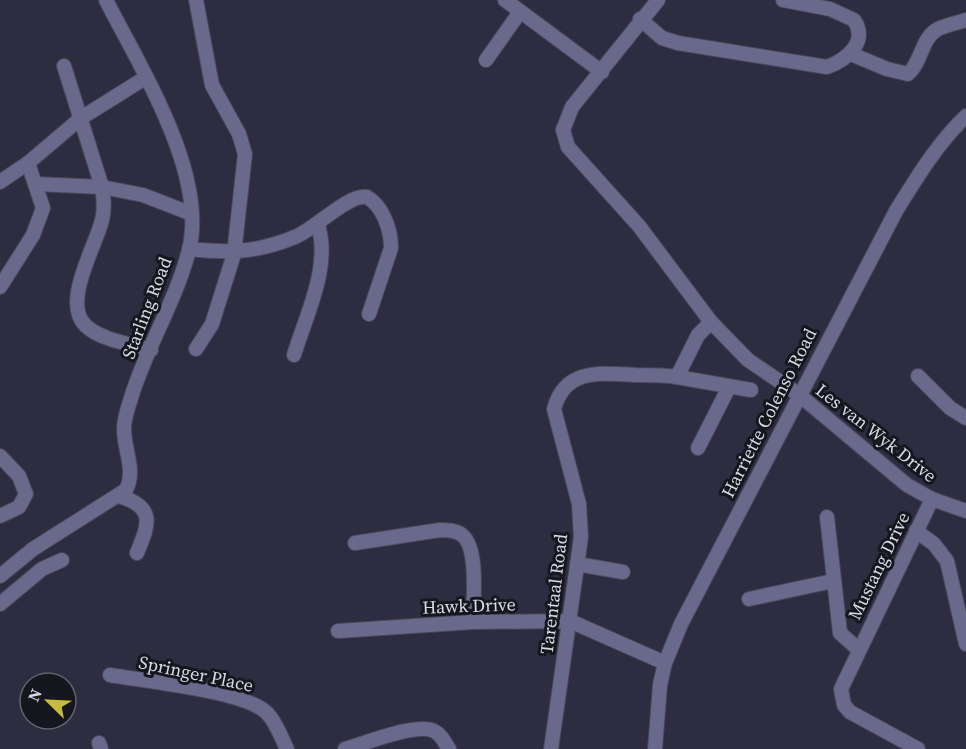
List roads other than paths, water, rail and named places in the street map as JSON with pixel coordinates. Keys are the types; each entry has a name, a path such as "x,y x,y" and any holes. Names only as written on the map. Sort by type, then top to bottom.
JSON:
{"street":[{"name":"Starling Road","path":"106,0 180,152 190,190 192,214 189,249 135,386 125,418 124,438 131,480 119,496"},
{"path":"196,0 212,85 244,145 245,172 234,254 212,324 196,349"},
{"path":"505,0 602,72"},
{"name":"Les van Wyk Drive","path":"658,0 640,19 602,72 572,107 565,120 564,137 568,147 639,226 711,322 748,360 798,394 906,485 932,500 966,511"},
{"path":"640,19 655,33 678,43 827,67 851,54 858,33 854,20 815,5 783,0"},
{"path":"486,60 520,12"},
{"path":"851,54 887,69 908,74 913,70 926,42 936,30 966,20"},
{"path":"64,66 102,187 105,206 102,222 79,289 76,307 79,318 87,327 102,335 151,350"},
{"path":"0,182 28,163 81,118 145,78"},
{"name":"Harriette Colenso Road","path":"655,749 656,719 665,663 697,590 896,211 923,166 948,133 966,116"},
{"path":"0,287 33,235 43,208 28,163"},
{"path":"36,184 102,187 143,195 192,214"},
{"path":"189,249 234,254 295,237 318,225 358,197 367,197 378,206 389,232 391,248 369,314"},
{"path":"294,355 322,261 323,241 318,225"},
{"path":"711,322 698,336 677,377 751,390"},
{"name":"Tarentaal Road","path":"551,749 581,537 579,504 554,409 561,391 571,381 585,375 600,373 677,377"},
{"path":"918,376 950,408 966,418"},
{"path":"698,448 729,387"},
{"path":"0,456 13,467 26,494 19,507 0,516"},
{"path":"0,576 33,549 119,496 136,501 143,506 146,515 146,531 137,553"},
{"name":"Mustang Drive","path":"913,746 850,712 844,705 841,689 858,649 932,500"},
{"name":"Mustang Drive","path":"827,517 840,633 858,649"},
{"path":"355,543 440,530 462,535 469,544 473,558 474,622"},
{"path":"916,531 934,544 947,561 966,644"},
{"path":"0,604 42,569 62,561"},
{"path":"577,564 623,572"},
{"path":"749,599 833,581"},
{"name":"Hawk Drive","path":"338,631 474,622 570,621 665,663"},
{"name":"Springer Place","path":"110,675 229,696 252,703 268,714 287,749"},
{"path":"345,749 416,729 429,729 439,734 449,749"}]}
